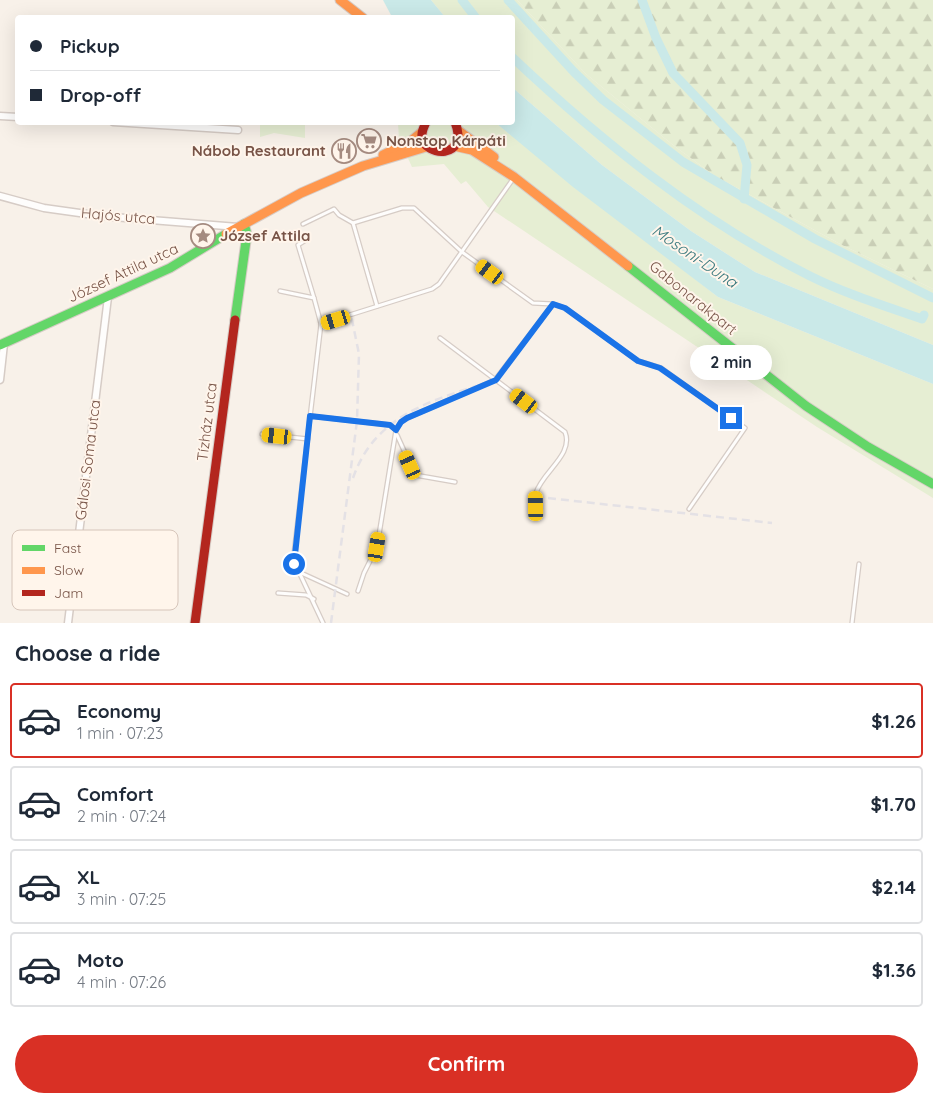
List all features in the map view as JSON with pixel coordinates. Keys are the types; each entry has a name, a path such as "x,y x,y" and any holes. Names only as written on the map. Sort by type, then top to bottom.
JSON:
{"street":[{"path":"340,0 359,15"},
{"path":"0,116 15,117"},
{"path":"160,125 238,130"},
{"path":"424,125 426,147 434,152 442,153 454,146 459,138 457,127"},
{"name":"József Attila utca","path":"2,344 170,268 241,225 301,193 363,166 411,141 424,125"},
{"path":"457,127 494,157 514,177"},
{"path":"454,146 472,150 514,177"},
{"name":"József Attila utca","path":"363,166 426,147"},
{"name":"Gabonarakpart","path":"514,177 806,406 868,447 933,484"},
{"name":"Hajós utca","path":"0,196 44,208 101,216 241,225"},
{"name":"Tízház utca","path":"195,623 247,234 241,225"},
{"name":"Gálosi Soma utca","path":"79,530 108,297"},
{"path":"0,380 2,344"},
{"name":"Gálosi Soma utca","path":"68,623 70,610"}],"lane":[{"path":"321,324 432,289 439,284 514,177"},
{"path":"353,223 402,208 414,208 462,252 533,303 553,304 565,308 638,361 660,368 745,428 689,508"},
{"path":"303,224 334,209 339,215 353,223 377,306"},
{"path":"306,240 298,245 321,324 293,560 314,599 323,623"},
{"path":"280,291 314,298"},
{"path":"358,591 364,573 377,547 396,431 401,422 496,380 553,304"},
{"path":"440,338 565,432 568,440 565,449 536,491 536,516"},
{"path":"310,416 390,425 396,431 415,474 455,482"},
{"path":"262,434 308,439"},
{"path":"852,623 859,564"},
{"path":"299,572 347,594"},
{"path":"278,593 306,595 314,599"}],"green space":[{"path":"431,0 517,0 586,74 673,145 715,176 842,245 933,289 933,345 755,272 691,231 602,165 515,90 515,15 443,15"},
{"path":"517,0 933,0 933,289 842,245 715,176 673,145 586,74"},
{"path":"260,125 305,125 305,138 274,133 260,137"},
{"path":"398,125 499,125 718,297 933,384 933,498 817,427 488,207 466,181 461,184 444,164 412,167 399,139"}],"water":[{"path":"383,0 431,0 443,15 391,15"},
{"name":"Mosoni-Duna","path":"515,90 602,165 691,231 755,272 933,345 933,384 718,297 573,187 498,125 515,125"}],"waterway":[{"path":"462,0 474,15"},
{"path":"508,0 574,72 603,100 683,162 815,239 933,298"},
{"path":"642,0 656,38 673,73 740,143 747,165 744,199"},
{"path":"515,60 546,89 617,149 691,205 729,230 769,254 837,288 922,319 924,315"}],"railway":[{"path":"331,623 357,421 359,354 351,315"},
{"path":"353,478 362,458 373,442 387,428 419,407 476,386"},
{"path":"548,498 772,523"}],"traffic: fast":[{"path":"235,320 247,234 244,224"},
{"path":"0,345 170,268 226,234"},
{"path":"628,266 806,406 868,447 933,484"}],"traffic: slow":[{"path":"340,0 359,15"},
{"path":"459,131 494,157"},
{"path":"383,155 411,141 422,132"},
{"path":"454,146 472,150 514,177 628,266"},
{"path":"226,234 301,193 363,166 426,147"}],"traffic: jam":[{"path":"425,125 422,137 425,144 437,151 452,149 458,134 456,125"},
{"path":"195,623 235,320"}],"place":[{"name":"Nonstop Kárpáti","path":"369,141"},
{"name":"Nábob Restaurant","path":"344,151"},
{"name":"József Attila","path":"203,236"}],"route":[{"path":"294,564 310,416 390,425 396,430 401,422 407,418 496,380 553,304 565,308 638,361 660,368 731,418"}]}
